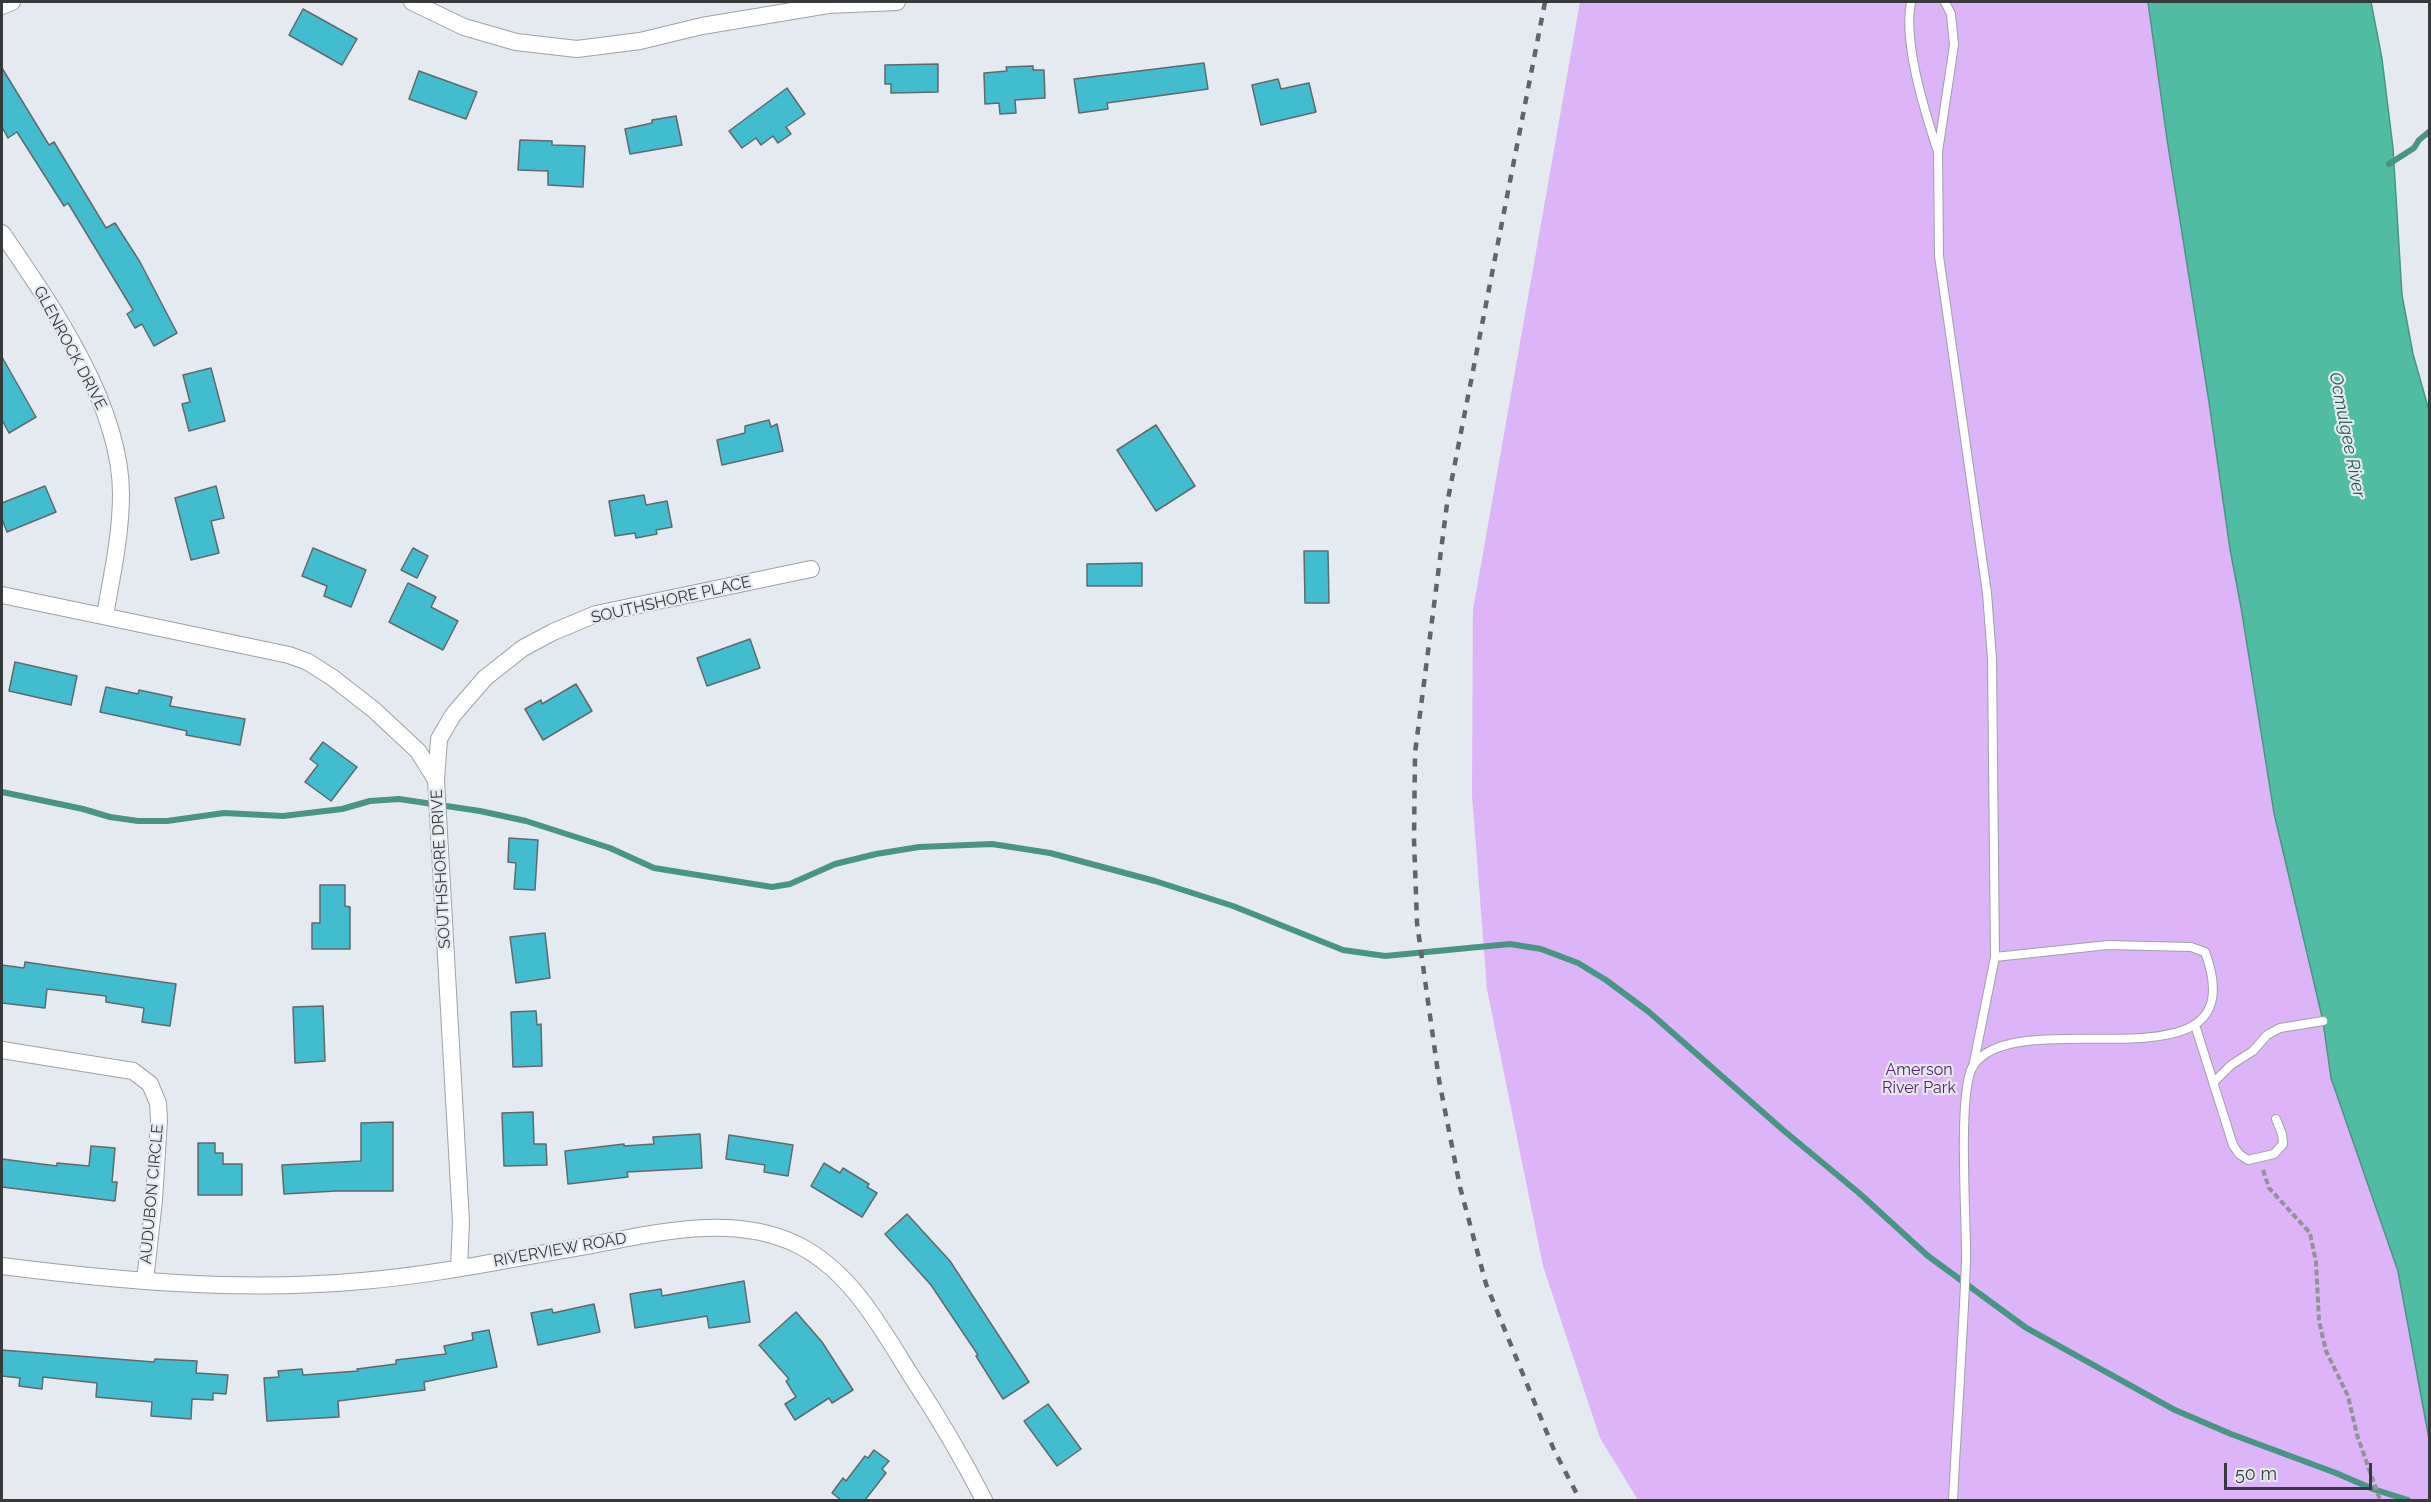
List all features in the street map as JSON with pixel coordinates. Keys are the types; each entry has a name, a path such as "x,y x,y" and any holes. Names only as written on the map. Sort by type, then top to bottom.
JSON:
{"street":[{"path":"2,6 12,2"},
{"path":"412,2 474,30 516,42 577,49 640,41 702,26 828,5 897,2"},
{"name":"GLENROCK DRIVE","path":"2,233 36,282 67,336 95,390 112,432 121,491 120,523 105,615"},
{"name":"SOUTHSHORE PLACE","path":"436,780 439,739 453,715 485,678 523,648 553,632 596,614 811,569"},
{"name":"SOUTHSHORE DRIVE","path":"2,595 289,655 308,662 374,710 418,751 436,780 461,1222 459,1268"},
{"name":"AUDUBON CIRCLE","path":"2,1050 134,1071 150,1084 158,1103 159,1120 154,1200 145,1281"},
{"name":"RIVERVIEW ROAD","path":"2,1266 145,1281 262,1285 362,1281 459,1268 659,1234 713,1228 738,1228 765,1233 795,1243 818,1257 856,1293 922,1392 970,1471 984,1500"}],"lane":[{"path":"1911,2 1908,19 1916,69 1925,110 1938,152"},
{"path":"1945,2 1951,14 1954,45 1938,152 1941,279 1987,593 1992,659 1995,957 1965,1097 1966,1259 1953,1500"},
{"path":"1972,1067 1989,1051 2018,1041 2091,1041 2180,1033 2196,1025 2210,1008 2214,988 2205,952 2191,947 2108,945 1995,957"},
{"path":"2214,1082 2232,1065 2253,1051 2267,1035 2280,1028 2323,1021"},
{"path":"2196,1025 2234,1145 2239,1154 2248,1160 2274,1154 2283,1144 2276,1119"}],"path":[{"path":"2260,1159 2269,1188 2310,1233 2316,1262 2319,1321 2326,1351 2348,1396 2357,1435 2380,1500"}],"green space":[{"name":"Amerson River Park","path":"1580,2 2148,2 2230,549 2274,813 2323,1021 2331,1078 2398,1271 2429,1439 2429,1500 1638,1500 1600,1438 1543,1266 1487,989 1472,795 1473,610"}],"water":[{"name":"Ocmulgee River","path":"2148,2 2371,2 2382,59 2393,148 2402,295 2413,354 2430,414 2429,1439 2398,1271 2331,1078 2323,1021 2274,813 2230,549"}],"building":[{"path":"303,9 357,39 342,65 289,35"},
{"path":"1204,63 1208,89 1107,103 1108,109 1079,113 1074,79"},
{"path":"938,64 938,92 891,93 891,84 885,84 885,65"},
{"path":"1033,66 1033,70 1044,70 1045,98 1015,100 1016,113 1000,114 999,103 985,104 984,73 1007,71 1006,67"},
{"path":"2,68 49,145 54,142 106,228 115,223 140,262 177,333 154,346 142,324 135,328 127,314 133,310 68,203 64,206 17,132 8,138 2,127"},
{"path":"419,71 477,92 466,119 409,99"},
{"path":"1278,79 1281,89 1309,83 1316,112 1261,125 1252,85"},
{"path":"787,88 805,114 786,127 791,134 778,143 773,136 761,145 756,138 742,148 729,131"},
{"path":"676,116 682,145 630,154 625,129 652,123 652,120"},
{"path":"520,140 552,141 552,145 585,146 583,187 548,185 548,171 518,170"},
{"path":"2,357 36,417 9,433 2,420"},
{"path":"211,368 225,421 189,431 182,404 190,402 183,375"},
{"path":"769,420 771,427 777,424 783,451 722,465 717,440 745,433 745,426"},
{"path":"1156,425 1195,486 1156,511 1117,450"},
{"path":"45,486 56,512 7,532 2,519 2,503"},
{"path":"216,486 224,518 211,521 219,553 191,560 175,498"},
{"path":"644,495 646,505 667,501 672,527 656,530 657,534 636,538 635,533 615,536 609,501"},
{"path":"313,548 366,570 351,607 324,596 327,586 302,576"},
{"path":"413,548 428,556 417,578 401,570"},
{"path":"1304,551 1328,551 1329,603 1305,603"},
{"path":"1142,563 1142,586 1087,586 1087,564"},
{"path":"408,583 436,597 431,607 458,621 443,650 389,622"},
{"path":"750,639 760,668 707,686 697,658"},
{"path":"15,662 77,676 71,705 9,691"},
{"path":"576,684 592,711 543,740 525,709 541,700 542,704"},
{"path":"106,687 138,694 139,690 172,697 170,706 245,719 240,745 186,735 187,731 100,712"},
{"path":"323,742 357,767 331,801 305,782 318,765 310,759"},
{"path":"509,838 538,840 535,890 514,889 516,863 508,862"},
{"path":"320,885 345,885 345,906 350,907 350,949 312,949 312,923 320,923"},
{"path":"545,933 550,978 516,983 510,937"},
{"path":"25,962 176,984 170,1026 142,1022 144,1008 106,1002 106,996 47,989 45,1008 2,1003 2,965 24,968"},
{"path":"323,1006 325,1061 295,1063 293,1007"},
{"path":"536,1011 537,1025 541,1024 542,1066 513,1067 511,1012"},
{"path":"533,1112 534,1144 546,1144 547,1165 504,1166 502,1113"},
{"path":"393,1122 393,1191 284,1194 282,1165 361,1161 361,1123"},
{"path":"700,1134 702,1168 627,1172 628,1177 568,1184 565,1151 624,1144 624,1146 654,1144 653,1137"},
{"path":"729,1135 793,1145 788,1176 764,1172 765,1165 726,1159"},
{"path":"198,1143 215,1143 215,1153 223,1153 223,1164 242,1164 242,1195 198,1195"},
{"path":"91,1146 115,1148 112,1182 117,1182 115,1201 2,1187 2,1159 57,1166 57,1163 89,1166"},
{"path":"824,1163 840,1173 843,1168 869,1184 867,1187 877,1193 862,1217 811,1186"},
{"path":"907,1214 950,1261 1029,1382 1003,1399 976,1356 978,1355 931,1285 885,1234"},
{"path":"744,1281 750,1322 709,1328 707,1316 635,1328 630,1294 661,1289 662,1296"},
{"path":"594,1304 600,1332 538,1345 531,1313 552,1309 553,1313"},
{"path":"796,1312 822,1342 853,1390 832,1403 829,1398 795,1420 785,1404 796,1397 786,1381 789,1379 759,1345"},
{"path":"489,1330 497,1367 424,1382 425,1390 338,1401 339,1417 267,1421 264,1378 279,1377 278,1371 302,1369 303,1375 358,1371 357,1369 396,1364 396,1360 446,1354 444,1346 473,1340 472,1333"},
{"path":"2,1350 154,1362 155,1359 197,1361 196,1373 228,1375 226,1394 213,1393 213,1400 192,1399 191,1419 151,1416 152,1402 96,1397 97,1383 43,1377 42,1389 19,1386 20,1378 2,1376"},
{"path":"1048,1404 1081,1449 1057,1466 1024,1421"},
{"path":"874,1450 889,1461 882,1469 886,1473 865,1500 841,1500 832,1493 843,1478 846,1481 865,1456 868,1458"}],"waterway":[{"path":"2389,164 2414,148 2419,140 2430,131"},
{"path":"2,792 110,817 138,821 167,821 224,813 283,816 342,809 370,801 399,799 480,811 526,821 610,848 654,868 772,887 790,884 835,864 876,854 919,847 992,844 1050,853 1155,881 1233,906 1343,950 1385,956 1510,944 1541,949 1578,963 1606,980 1649,1012 1783,1130 1859,1193 1928,1256 2025,1327 2175,1410 2373,1489 2408,1500"}],"railway":[{"path":"1545,2 1447,504 1415,753 1414,839 1417,923 1439,1080 1460,1187 1486,1284 1554,1450 1580,1500"}]}
